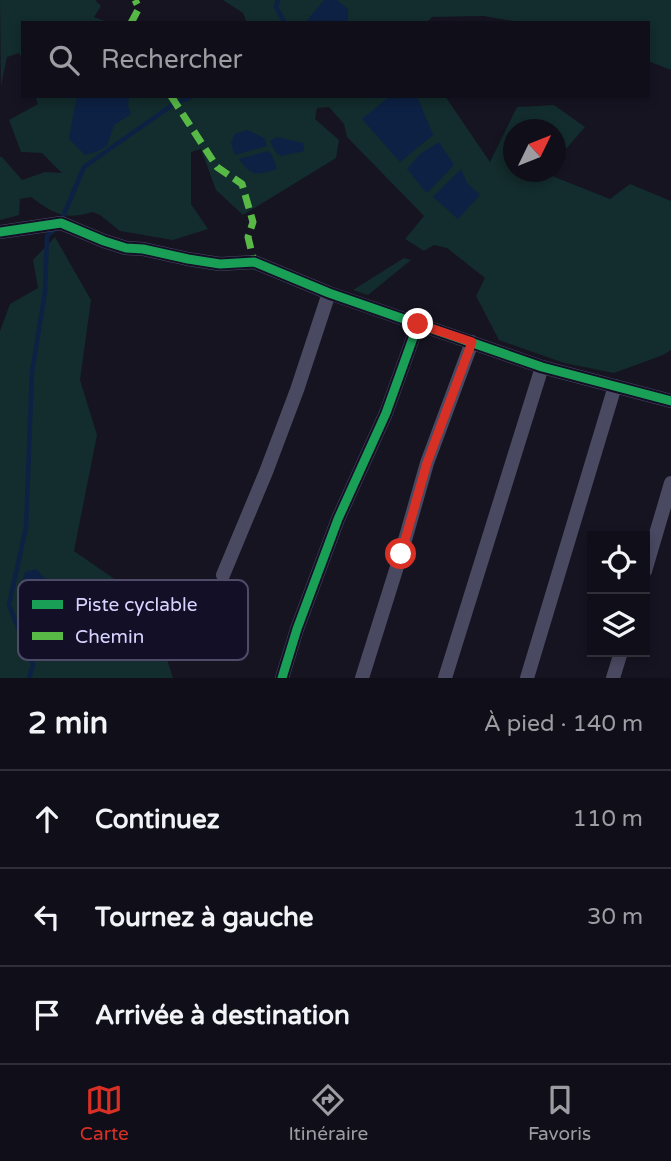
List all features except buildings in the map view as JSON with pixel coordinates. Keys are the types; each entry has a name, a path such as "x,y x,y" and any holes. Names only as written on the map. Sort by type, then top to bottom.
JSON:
{"street":[{"path":"0,232 61,223 126,248 220,264 254,262 329,293 542,367 671,401"},
{"path":"223,575 293,402 329,293"},
{"path":"282,678 296,629 338,519 386,413 418,324"},
{"path":"362,678 427,463 472,342"},
{"path":"445,678 542,367"},
{"path":"527,678 615,386"},
{"path":"650,554 671,483"},
{"path":"613,678 619,657"}],"green space":[{"path":"0,0 95,0 101,6 94,17 105,21 21,21 21,58 19,53 7,57 1,86"},
{"path":"223,0 671,0 671,70 650,62 650,21 514,21 483,16 432,17 428,21 246,21 243,13"},
{"path":"36,98 446,98 490,162 503,136 503,182 566,182 610,199 630,184 671,201 671,350 614,373 564,363 499,340 476,296 485,278 447,248 434,245 424,251 405,239 424,216 347,137 344,124 329,107 317,108 315,119 339,140 336,158 243,215 216,190 201,149 191,152 191,204 208,229 173,240 120,231 92,212 74,216 59,214 31,197 20,199 19,215 0,220 0,157 22,180 45,172 62,173 42,153 21,152 9,120 38,104"},
{"path":"554,105 585,127 566,149 566,119 511,119 517,107"},
{"path":"55,237 91,300 80,380 97,435 74,551 116,580 18,580 18,660 167,660 173,678 0,678 0,331 10,304 38,288 33,260"},
{"path":"404,258 411,260 368,295 353,290"}],"water":[{"path":"324,0 337,0 348,9 348,21 307,21"},
{"path":"77,98 129,98 131,114 114,125 107,146 85,155 69,139"},
{"path":"388,98 418,98 433,135 400,162 362,119"},
{"path":"247,130 264,138 267,146 235,155 231,143 235,134"},
{"path":"277,137 303,143 304,151 281,156 276,153 270,141"},
{"path":"439,142 454,165 427,193 407,169 420,154"},
{"path":"268,151 277,169 264,173 252,172 239,159"},
{"path":"461,169 467,183 480,195 458,219 433,197"},
{"path":"36,569 46,580 23,580 25,572"}],"waterway":[{"path":"278,0 276,7 284,21"},
{"path":"62,219 84,167 175,103 189,98"},
{"path":"18,628 9,605 26,527 32,372 45,292 47,236 55,229"},
{"path":"29,678 33,665 31,660"}],"marked path":[{"path":"132,21 139,8 135,0"},
{"path":"172,98 217,167 242,184 253,222 248,237 254,262"}],"cycle path":[{"path":"0,232 61,223 126,248 220,264 254,262 329,293 542,367 671,401"},
{"path":"282,678 297,629 338,519 386,413 418,324"}],"route":[{"path":"401,554 427,463 472,342 418,324"}]}
